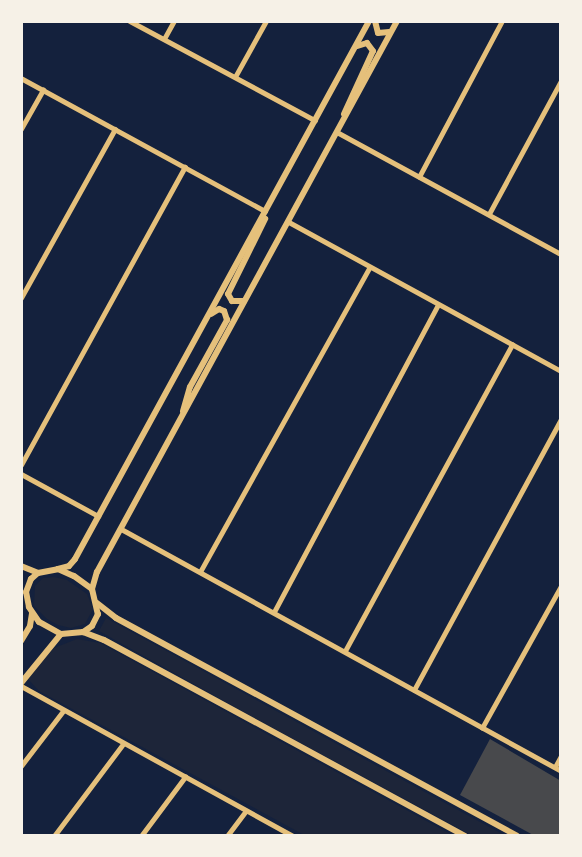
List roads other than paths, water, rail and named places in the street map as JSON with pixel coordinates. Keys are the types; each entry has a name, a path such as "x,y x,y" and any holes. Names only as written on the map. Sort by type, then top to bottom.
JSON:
{"main road":[{"path":"21,566 38,573 69,566 75,559 369,21"},
{"path":"375,21 378,33 387,34 392,30"},
{"path":"83,632 96,621 97,603 92,589 97,572 397,21"},
{"path":"339,129 349,98 373,51 367,43 355,47"},
{"path":"245,300 238,304 228,294 257,239 272,197"},
{"path":"178,426 190,387 227,316 219,309 206,319"},
{"path":"58,569 92,589"},
{"path":"28,604 28,584 38,573"},
{"path":"21,596 45,626 61,634 83,632 116,646 465,836"},
{"path":"97,603 116,618 517,836"},
{"path":"21,641 30,626 32,613"},
{"path":"21,684 48,646 61,634"}],"street":[{"path":"130,21 315,120"},
{"path":"164,39 174,21"},
{"path":"235,77 266,21"},
{"path":"419,177 502,21"},
{"path":"21,78 265,211"},
{"path":"488,214 561,81"},
{"path":"21,129 43,89"},
{"path":"21,298 115,129"},
{"path":"339,129 419,177 561,254"},
{"path":"21,465 185,167"},
{"path":"289,222 561,371"},
{"path":"200,572 369,268"},
{"path":"274,612 438,305"},
{"path":"345,651 512,345"},
{"path":"414,690 561,419"},
{"path":"21,474 98,516"},
{"path":"121,529 558,769 561,756"},
{"path":"482,728 561,586"},
{"path":"21,684 123,744 293,836"},
{"path":"21,766 63,710"},
{"path":"54,836 123,744"},
{"path":"141,836 185,777"},
{"path":"227,836 246,811"}]}
